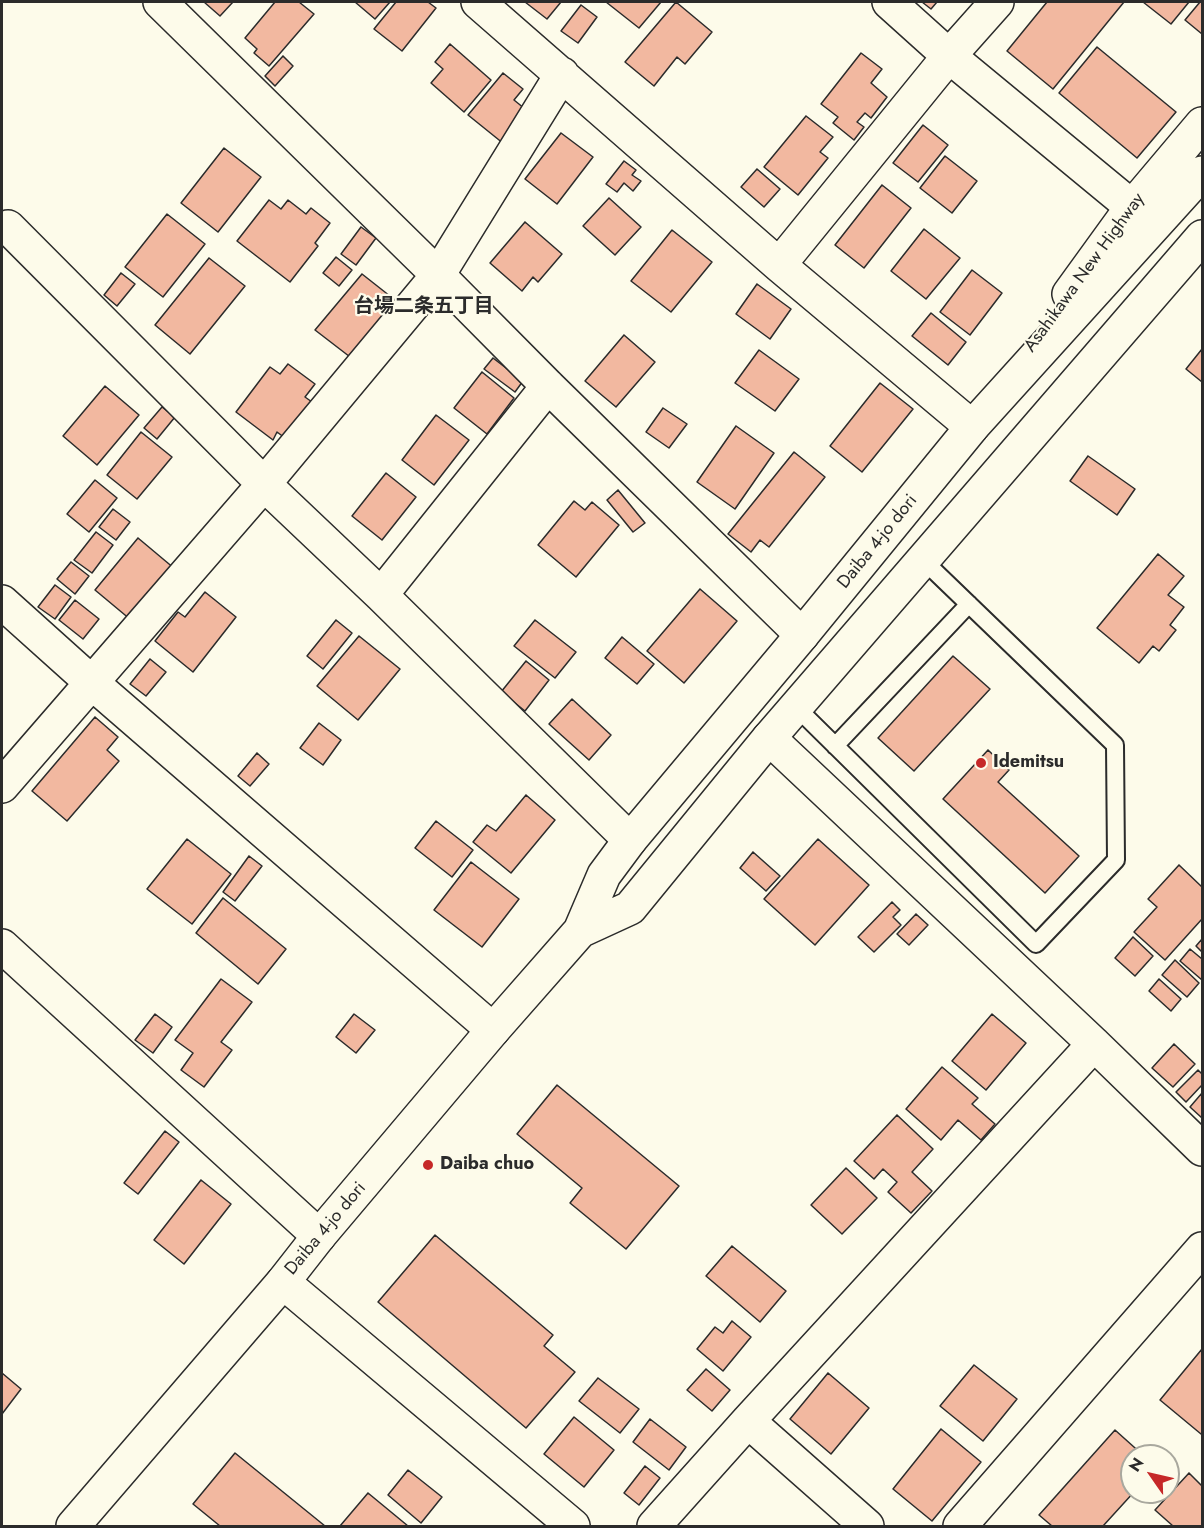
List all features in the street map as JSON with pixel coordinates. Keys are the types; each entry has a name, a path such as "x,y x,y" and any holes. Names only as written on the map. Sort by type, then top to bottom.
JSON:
{"main road":[{"path":"160,2 802,636"},
{"path":"478,2 779,265 972,427"},
{"path":"889,2 950,56 1132,207"},
{"path":"779,265 997,2"},
{"path":"2,786 264,484 438,275 562,74"},
{"name":"Asahikawa New Highway","path":"972,427 1132,207 1203,124"},
{"name":"Daiba 4-jo dori","path":"73,1527 283,1282 493,1030 580,931 604,875 630,840 802,636 972,427 1203,173"},
{"path":"8,227 264,484 381,595 630,840"},
{"name":"Daiba 4-jo dori","path":"580,931 630,908 769,738 1203,237"},
{"path":"381,595 548,386"},
{"path":"2,602 91,682 493,1030"},
{"path":"769,738 1203,1149"},
{"path":"2,946 320,1236"},
{"path":"654,1527 748,1421 1094,1044"},
{"path":"960,1527 1203,1249"},
{"path":"283,1282 573,1527"},
{"path":"748,1421 867,1527"}],"lane":[{"path":"796,707 1036,944 1116,860 1115,745 923,560"},
{"path":"835,746 969,604"}],"building":[{"path":"204,2 233,2 220,16"},
{"path":"275,2 299,2 314,14 269,66 254,53 257,49 245,38"},
{"path":"355,2 390,2 375,19"},
{"path":"396,2 428,2 436,8 402,51 374,29"},
{"path":"525,2 561,2 547,19"},
{"path":"606,2 661,2 639,28"},
{"path":"676,2 712,32 685,64 677,57 654,86 625,62"},
{"path":"922,2 937,2 931,9"},
{"path":"1047,2 1124,2 1053,89 1007,51"},
{"path":"1143,2 1189,2 1171,24"},
{"path":"1202,2 1202,34 1185,20"},
{"path":"581,5 597,17 578,43 561,31"},
{"path":"450,44 491,80 464,112 431,83 443,69 435,62"},
{"path":"1097,47 1176,112 1137,158 1059,93"},
{"path":"861,53 882,69 871,83 887,97 871,118 865,113 857,122 864,127 854,140 833,123 838,117 821,104"},
{"path":"283,56 293,66 275,86 265,76"},
{"path":"503,73 523,89 514,100 530,113 504,144 468,115"},
{"path":"806,116 833,137 820,152 828,158 798,195 764,167"},
{"path":"923,125 948,145 918,182 893,163"},
{"path":"561,133 593,157 557,204 525,179"},
{"path":"224,148 261,177 218,232 181,203"},
{"path":"945,156 977,181 952,213 920,188"},
{"path":"624,161 636,170 632,175 641,181 633,191 624,183 617,192 606,184"},
{"path":"757,169 780,189 764,207 741,187"},
{"path":"882,185 911,208 864,268 835,245"},
{"path":"609,198 641,227 615,255 583,226"},
{"path":"269,200 281,209 288,200 306,214 311,208 330,223 315,243 318,246 290,282 237,241"},
{"path":"167,214 205,244 163,297 125,267"},
{"path":"525,222 562,254 538,282 533,277 522,291 490,263"},
{"path":"361,227 376,238 356,265 341,254"},
{"path":"924,229 960,258 926,299 891,271"},
{"path":"672,230 712,262 671,312 631,281"},
{"path":"336,257 352,270 339,286 323,273"},
{"path":"209,258 245,286 190,354 155,325"},
{"path":"972,270 1002,293 970,335 940,312"},
{"path":"121,273 135,284 117,306 104,295"},
{"path":"362,274 395,300 354,360 315,330"},
{"path":"757,284 791,309 770,339 736,314"},
{"path":"931,313 966,342 948,365 912,336"},
{"path":"624,335 655,362 616,407 585,381"},
{"path":"1202,349 1202,382 1186,369"},
{"path":"759,350 799,379 775,411 735,383"},
{"path":"493,358 523,381 515,392 484,369"},
{"path":"288,364 315,384 305,397 312,402 285,438 277,432 273,440 236,412 270,367 280,374"},
{"path":"482,372 514,398 487,434 454,408"},
{"path":"880,383 913,409 862,472 830,446"},
{"path":"105,386 139,415 97,465 63,436"},
{"path":"162,407 175,417 157,439 144,428"},
{"path":"663,408 687,424 669,448 646,432"},
{"path":"436,415 469,440 434,485 402,460"},
{"path":"736,426 774,453 735,509 697,482"},
{"path":"141,432 172,457 137,499 107,475"},
{"path":"794,452 825,477 769,547 760,540 751,552 728,534"},
{"path":"1088,456 1135,489 1117,515 1070,481"},
{"path":"386,473 416,497 382,540 352,516"},
{"path":"95,480 117,498 89,532 67,514"},
{"path":"618,490 645,523 633,532 607,500"},
{"path":"574,501 585,510 592,502 619,525 576,577 538,545"},
{"path":"113,509 130,522 116,540 99,527"},
{"path":"96,532 113,545 92,573 74,560"},
{"path":"138,538 175,569 131,620 95,590"},
{"path":"1158,554 1184,576 1168,595 1184,607 1170,625 1176,630 1159,651 1153,646 1139,663 1097,628"},
{"path":"71,562 89,576 75,594 57,579"},
{"path":"55,585 71,597 55,619 38,607"},
{"path":"700,589 737,621 684,683 647,651"},
{"path":"205,592 236,617 193,672 155,641 178,612 185,617"},
{"path":"75,600 99,619 83,639 59,620"},
{"path":"336,620 352,633 323,669 307,656"},
{"path":"535,620 576,652 555,678 514,646"},
{"path":"359,636 400,669 358,720 317,686"},
{"path":"622,637 654,664 637,684 605,658"},
{"path":"953,656 990,689 914,771 878,738"},
{"path":"150,659 166,672 146,696 130,684"},
{"path":"526,661 549,680 525,711 501,692"},
{"path":"572,699 611,735 589,760 549,724"},
{"path":"95,717 118,737 107,750 119,761 67,821 32,791"},
{"path":"319,723 341,740 323,765 300,748"},
{"path":"988,750 1009,770 998,782 1079,856 1045,893 943,799"},
{"path":"257,753 269,764 250,786 238,776"},
{"path":"526,795 555,820 511,873 473,842 487,825 496,831"},
{"path":"436,821 473,850 452,877 415,848"},
{"path":"187,839 231,874 192,924 147,889"},
{"path":"818,839 869,885 815,945 764,899"},
{"path":"753,852 780,876 766,891 740,868"},
{"path":"249,856 262,866 235,901 223,892"},
{"path":"471,862 519,899 482,947 434,910"},
{"path":"1179,865 1202,887 1202,919 1165,960 1134,932 1157,907 1148,899"},
{"path":"223,898 286,949 258,984 196,933"},
{"path":"892,902 900,910 893,917 901,925 874,952 858,937"},
{"path":"916,914 928,925 909,945 897,934"},
{"path":"1133,937 1153,956 1135,976 1115,958"},
{"path":"1202,939 1202,952 1196,946"},
{"path":"1190,949 1202,959 1202,980 1180,961"},
{"path":"1175,960 1199,983 1187,997 1162,975"},
{"path":"221,979 252,1002 221,1042 232,1050 204,1087 181,1070 193,1053 175,1040"},
{"path":"1159,979 1181,999 1171,1011 1149,991"},
{"path":"155,1014 172,1027 153,1053 135,1040"},
{"path":"354,1014 375,1030 356,1053 336,1037"},
{"path":"992,1014 1026,1043 986,1090 952,1061"},
{"path":"1174,1044 1195,1064 1173,1087 1152,1068"},
{"path":"942,1067 978,1098 972,1104 995,1124 981,1140 958,1120 941,1140 906,1109"},
{"path":"1198,1070 1202,1074 1202,1085 1186,1102 1176,1092"},
{"path":"557,1085 679,1186 626,1249 570,1203 582,1188 517,1134"},
{"path":"1202,1093 1202,1118 1190,1107"},
{"path":"897,1115 933,1149 912,1172 932,1191 911,1213 888,1192 897,1182 883,1169 874,1179 854,1161"},
{"path":"165,1131 179,1142 138,1194 124,1183"},
{"path":"846,1168 877,1198 842,1234 811,1205"},
{"path":"201,1180 231,1204 184,1264 154,1240"},
{"path":"435,1235 553,1335 544,1346 575,1372 526,1428 378,1302"},
{"path":"732,1246 786,1291 760,1322 706,1276"},
{"path":"732,1321 751,1337 723,1371 697,1349 715,1327 723,1333"},
{"path":"1202,1349 1202,1433 1201,1434 1160,1400"},
{"path":"974,1365 1017,1399 983,1441 940,1406"},
{"path":"706,1369 730,1390 712,1411 687,1390"},
{"path":"2,1373 21,1389 2,1414"},
{"path":"828,1373 869,1408 831,1454 790,1419"},
{"path":"598,1378 639,1409 620,1433 579,1401"},
{"path":"574,1417 614,1450 584,1487 544,1454"},
{"path":"650,1419 686,1447 669,1470 633,1442"},
{"path":"941,1429 981,1462 932,1521 893,1489"},
{"path":"1115,1430 1131,1444 1120,1444 1120,1504 1123,1504 1103,1526 1052,1526 1039,1515"},
{"path":"235,1453 325,1526 220,1526 193,1504"},
{"path":"645,1466 660,1478 639,1505 624,1493"},
{"path":"408,1470 442,1497 421,1523 388,1495"},
{"path":"1189,1473 1202,1486 1202,1526 1173,1526 1155,1510 1161,1504 1180,1504 1180,1483"},
{"path":"368,1493 408,1526 340,1526"}],"place":[{"name":"Idemitsu","path":"981,763"},
{"name":"Daiba chuo","path":"428,1165"}],"district":[{"name":"台場二条五丁目","path":"424,307"}]}
